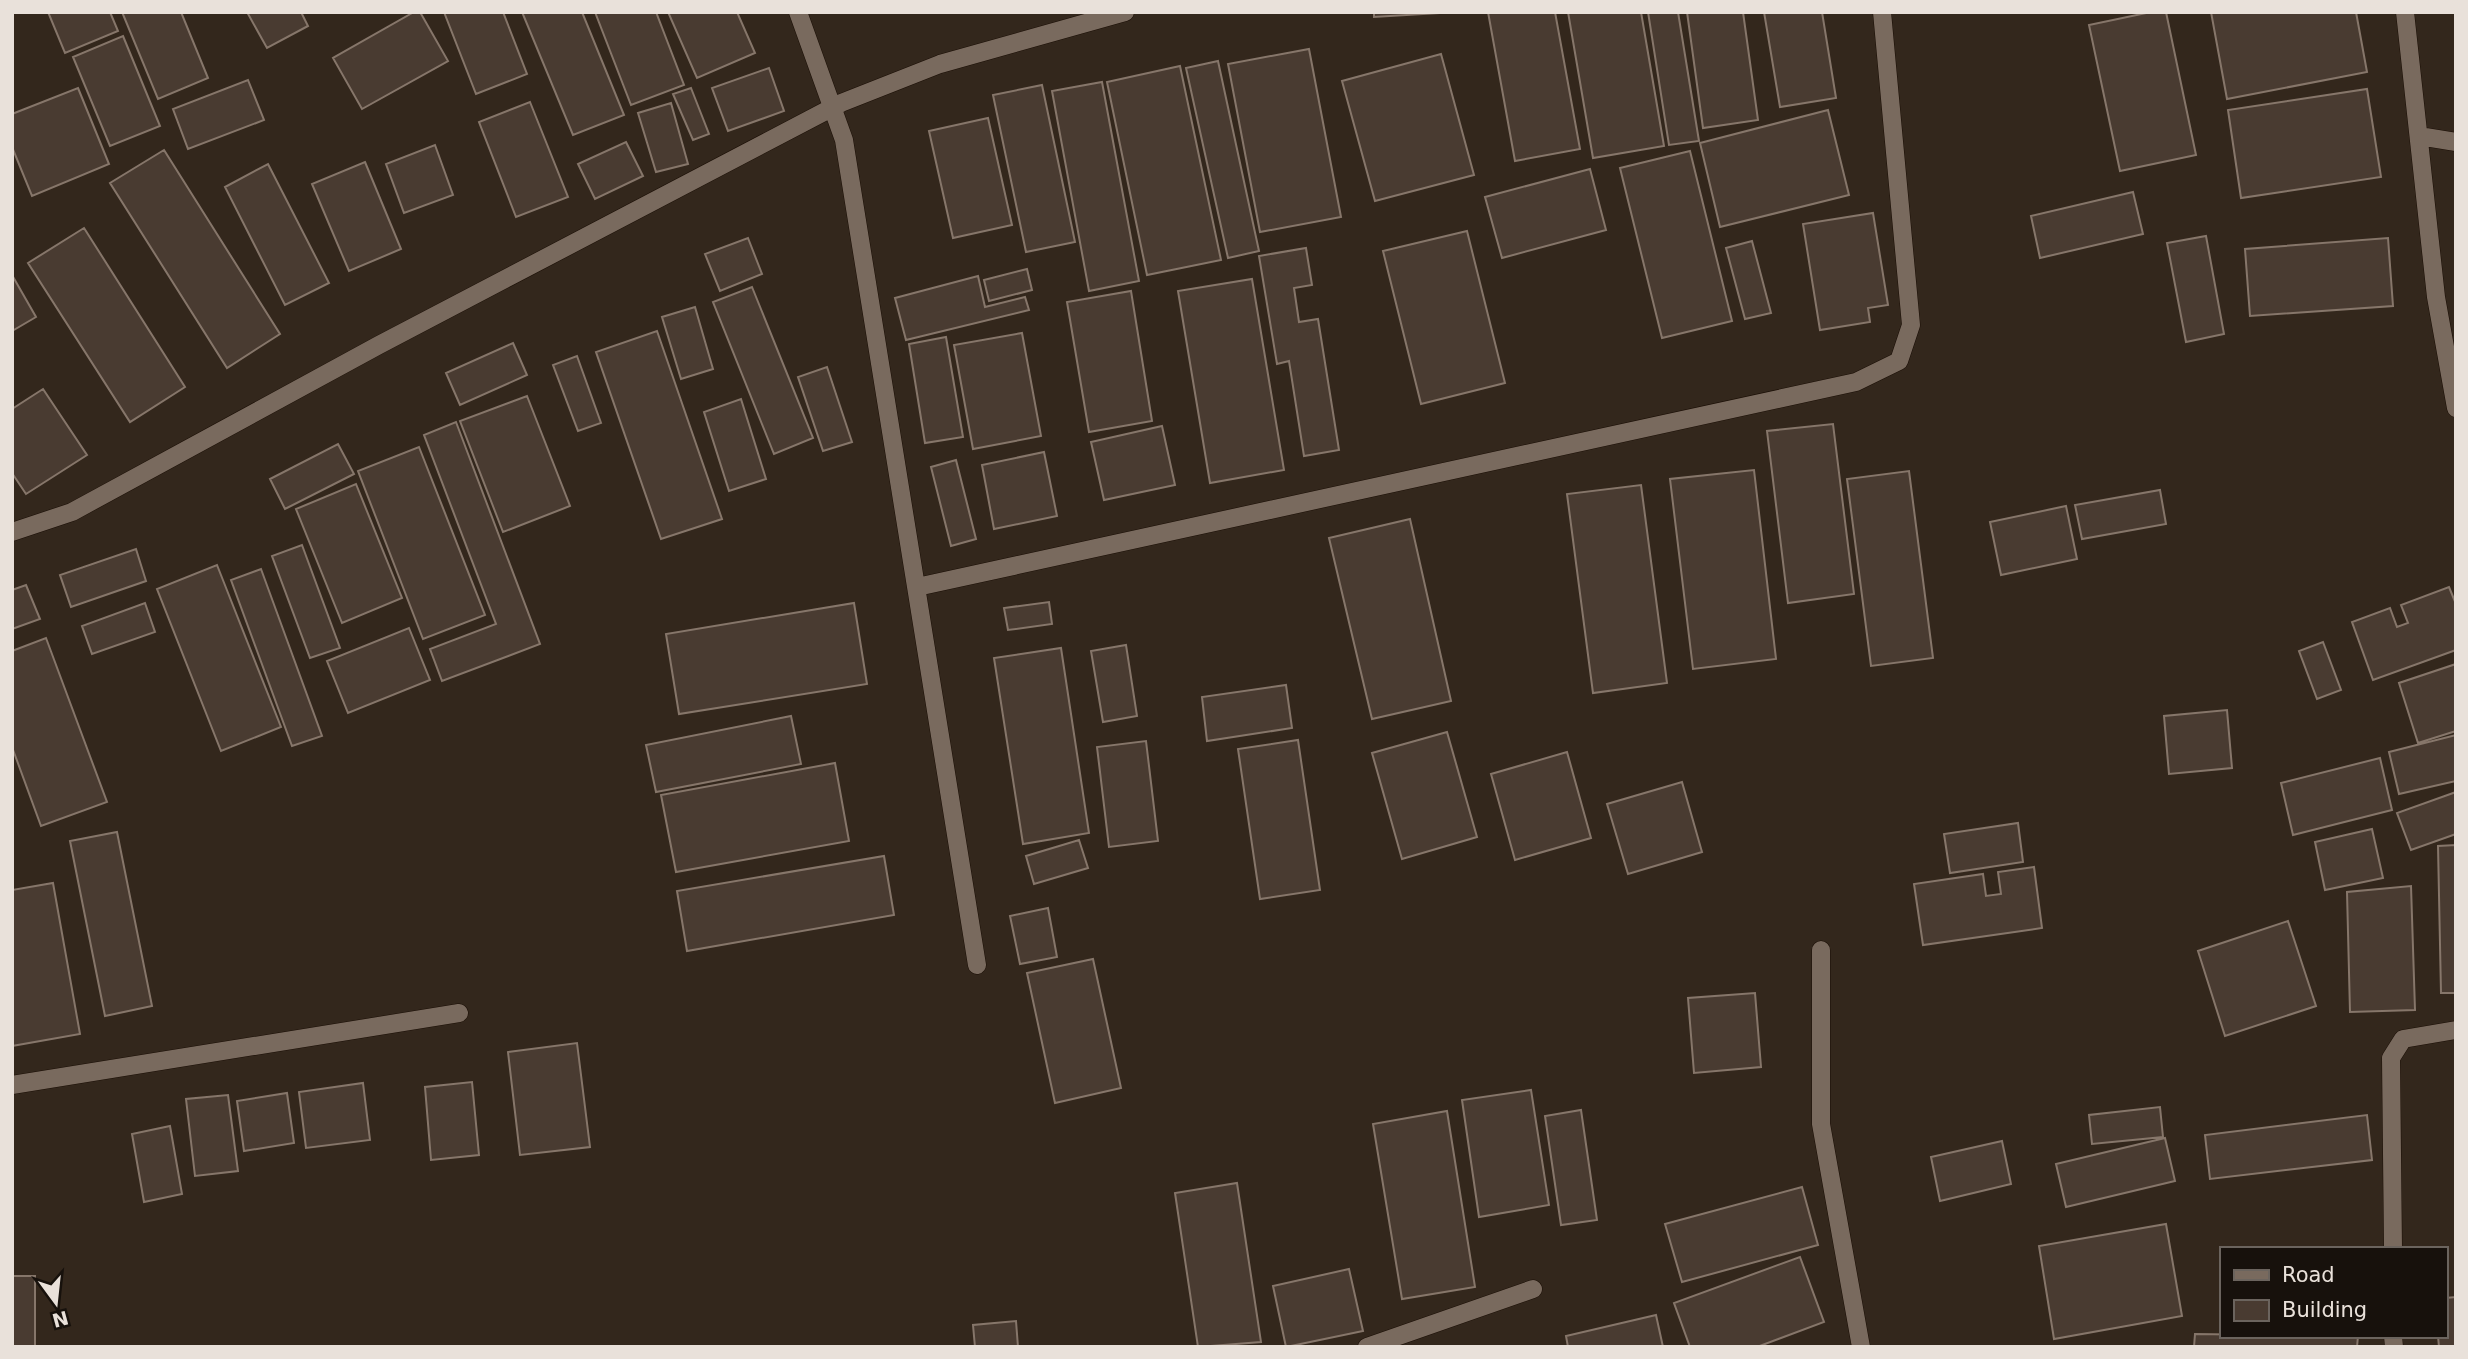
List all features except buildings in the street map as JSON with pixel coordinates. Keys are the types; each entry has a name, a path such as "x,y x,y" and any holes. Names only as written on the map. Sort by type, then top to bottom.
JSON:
{"street":[{"path":"798,12 844,140 977,965"},
{"path":"12,532 72,512 379,345 832,108 940,64 1125,12"},
{"path":"917,587 1856,382 1899,361 1911,325 1882,12"},
{"path":"2405,12 2436,297 2456,408"},
{"path":"2418,136 2456,142"},
{"path":"1821,950 1821,1124 1861,1347"},
{"path":"12,1085 459,1013"},
{"path":"2393,1247 2391,1058 2403,1039 2456,1030"},
{"path":"1367,1347 1533,1289"}]}
